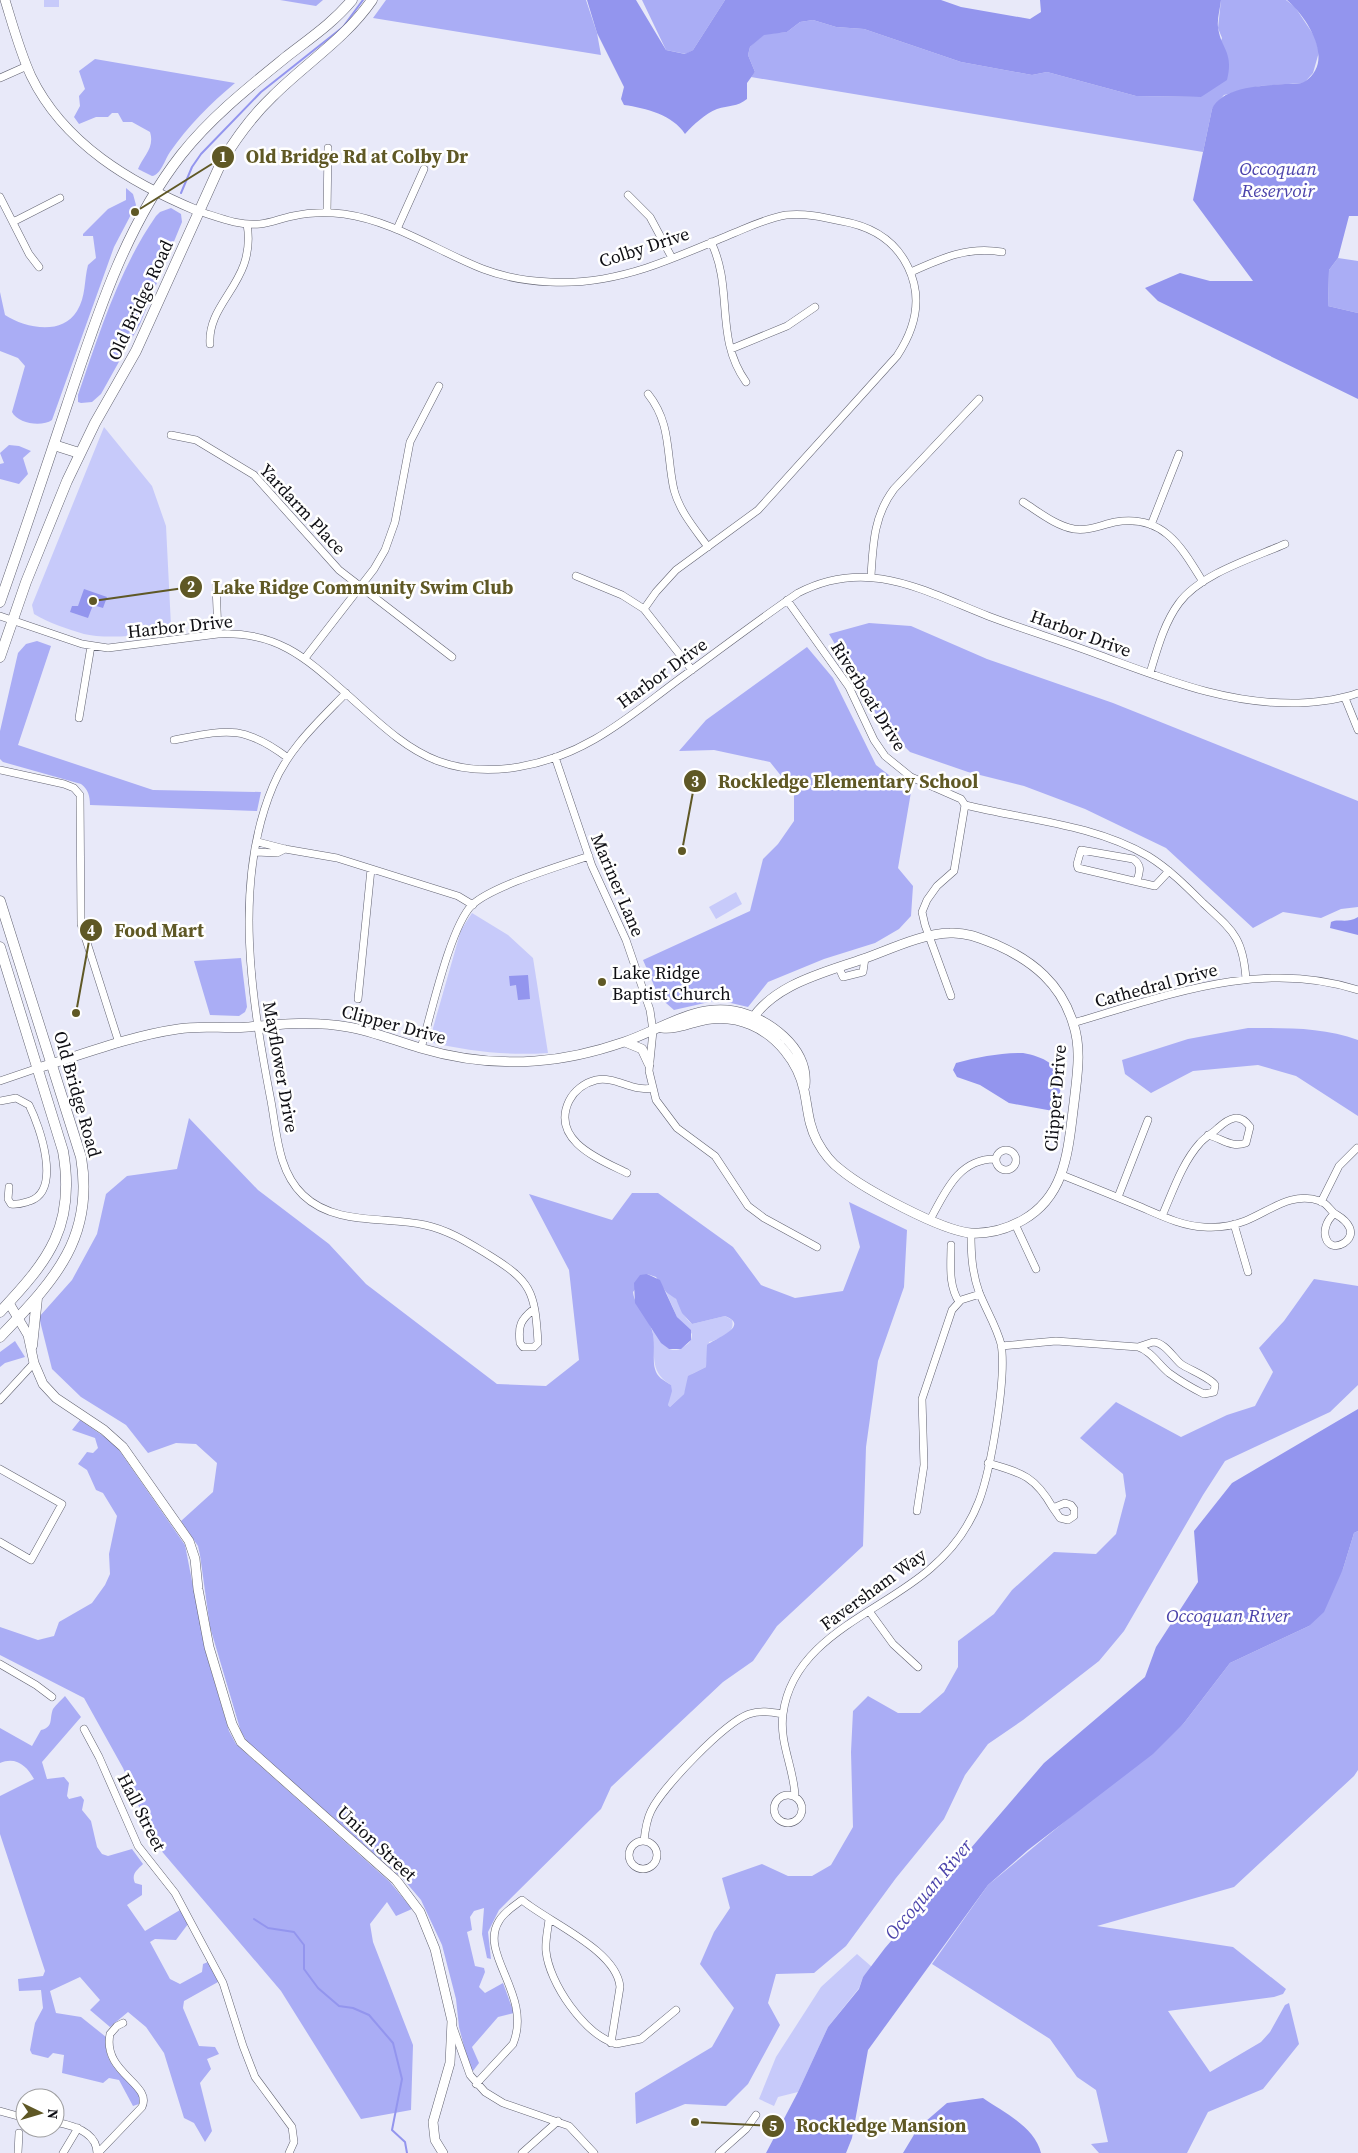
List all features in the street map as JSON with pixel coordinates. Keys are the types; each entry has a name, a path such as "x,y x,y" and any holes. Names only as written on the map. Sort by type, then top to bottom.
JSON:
{"main road":[{"name":"Old Bridge Road","path":"0,602 102,304 128,245 156,192 180,156 213,118 249,87 319,33 352,0"},
{"name":"Old Bridge Road","path":"0,657 79,453 140,342 198,211 222,163 249,122 273,95 340,39 372,0"},
{"path":"54,445 79,453"},
{"name":"Old Bridge Road","path":"0,901 81,1157 83,1198 76,1234 55,1276 0,1337"},
{"name":"Old Bridge Road","path":"0,947 63,1151 66,1169 66,1199 60,1228 49,1254 28,1283 0,1312"},
{"path":"32,1346 37,1297"}],"street":[{"name":"Colby Drive","path":"5,0 27,66 46,102 76,138 106,162 156,192 198,211 247,224 268,223 309,213 363,217 396,229 483,269 530,280 565,282 604,279 672,258 773,218 793,215 813,216 856,224 877,232 894,247 911,272 916,293 916,313 910,336 898,356 758,510 667,580 644,609"},
{"path":"0,78 27,66"},
{"path":"327,213 328,148"},
{"path":"396,229 424,169"},
{"path":"628,195 650,217 672,258"},
{"path":"0,198 29,254 39,267"},
{"path":"13,222 60,198"},
{"path":"210,344 212,324 245,265 249,241 247,224"},
{"path":"712,242 721,265 724,322 730,349 746,382"},
{"path":"911,272 955,253 983,249 1002,252"},
{"path":"730,349 787,326 815,307"},
{"path":"305,658 377,564 391,536 410,442 439,386"},
{"path":"648,394 659,410 667,431 674,486 679,503 708,547"},
{"path":"871,576 876,527 885,504 894,489 979,399"},
{"name":"Yardarm Place","path":"171,435 196,440 254,475 325,557 360,587 452,657"},
{"path":"1151,524 1179,454"},
{"path":"1024,502 1062,526 1071,528 1090,529 1126,521 1151,524 1176,541 1203,582"},
{"path":"1150,673 1160,641 1178,603 1203,582 1285,544"},
{"path":"576,576 622,594 644,609 692,670"},
{"name":"Harbor Drive","path":"0,616 90,646 126,647 176,638 234,633 266,638 282,644 305,658 399,739 439,761 468,768 496,769 532,764 581,747 609,731 787,600 824,582 856,576 897,580 1195,689 1243,700 1284,703 1345,698 1358,693"},
{"path":"216,586 218,634"},
{"name":"Riverboat Drive","path":"787,600 849,687 874,740 885,756 911,777 961,799 965,805"},
{"path":"80,718 90,646"},
{"name":"Mayflower Drive","path":"346,693 288,758 272,788 256,852 250,904 249,940 257,1026 282,1158 288,1175 298,1190 313,1203 333,1213 426,1225 452,1234 514,1271 530,1292 534,1309 538,1343 534,1347 523,1347 520,1344 518,1326 522,1318 534,1309"},
{"path":"1345,698 1358,730"},
{"path":"174,740 221,731 232,731 250,736 288,758"},
{"name":"Mariner Lane","path":"555,757 588,856 633,959 658,1030 649,1064 652,1088 656,1100 673,1124 709,1150 721,1163 748,1206 764,1218 817,1247"},
{"path":"0,770 64,784 74,788 80,795 81,924 119,1043"},
{"path":"951,996 922,912 927,900 937,886 954,870 965,805 1095,834 1134,849 1169,871 1238,938 1244,953 1246,979"},
{"path":"258,842 285,850 318,854 371,869 458,896 473,905"},
{"path":"256,852 277,853 285,850"},
{"path":"1137,881 1140,869 1139,864 1133,859 1080,850 1078,868 1155,886 1169,871"},
{"path":"421,1048 454,937 464,914 490,893 588,856"},
{"path":"358,999 371,869"},
{"name":"Clipper Drive","path":"0,1082 119,1043 177,1029 289,1023 348,1027 466,1059 529,1062 582,1055 658,1030 673,1020 707,1011 730,1011 752,1021 788,1055 804,1091 807,1117 811,1129 831,1161 848,1175 930,1220 954,1230 971,1232 994,1231 1016,1224 1047,1201 1062,1175 1068,1150 1078,1064 1077,1038 1073,1023 1060,994 1049,979 1018,954 963,934 951,932 929,936 865,958 781,992 763,1005 752,1021"},
{"name":"Cathedral Drive","path":"1073,1023 1197,986 1246,979 1319,981 1358,990"},
{"path":"625,1042 642,1049 649,1064"},
{"path":"628,1173 579,1147 566,1126 566,1110 579,1088 593,1081 612,1080 640,1089 652,1088"},
{"path":"0,1100 16,1098 28,1105 46,1168 46,1186 35,1199 18,1205 11,1204 8,1200 9,1187"},
{"path":"1162,1216 1189,1157 1208,1135 1232,1118 1246,1120 1250,1127 1246,1143 1240,1145 1233,1146 1220,1138 1208,1135"},
{"path":"1118,1197 1148,1120"},
{"path":"1321,1202 1339,1166 1358,1148"},
{"path":"930,1220 946,1189 963,1170 981,1160 996,1159"},
{"path":"1062,1175 1162,1216 1203,1227 1234,1224 1286,1201 1303,1198 1329,1206 1334,1214 1347,1221 1352,1232 1349,1239 1342,1244 1333,1245 1326,1240 1324,1234 1325,1227 1334,1214"},
{"path":"1016,1224 1036,1269"},
{"path":"1234,1224 1248,1272"},
{"name":"Faversham Way","path":"795,1796 786,1794 776,1802 776,1816 783,1822 792,1822 800,1817 802,1808 795,1796 783,1740 783,1714 790,1687 808,1657 823,1643 931,1568 956,1542 979,1500 988,1463 1003,1374 1001,1346 993,1320 980,1294 971,1262 971,1232"},
{"path":"951,1245 951,1278 954,1294 959,1302"},
{"path":"917,1511 924,1465 924,1390 952,1310 959,1302 980,1294"},
{"name":"Union Street","path":"8,1303 18,1317 32,1346 34,1363 43,1384 56,1398 104,1430 123,1446 189,1541 195,1559 205,1629 236,1733 245,1747 396,1880 413,1900 424,1920 435,1949 449,2002 452,2026 450,2063 433,2122 436,2140 443,2153"},
{"path":"1001,1346 1056,1341 1138,1347 1148,1352 1168,1372 1182,1382 1204,1394 1214,1392 1214,1383 1180,1363 1161,1344 1153,1342 1138,1347"},
{"path":"0,1400 34,1363"},
{"path":"988,1463 1029,1477 1042,1489 1054,1508"},
{"path":"0,1542 31,1560 62,1504 1,1471"},
{"path":"869,1612 893,1644 918,1667"},
{"path":"0,1664 36,1684 52,1696"},
{"path":"644,1841 646,1825 654,1804 678,1776 712,1742 735,1722 751,1714 768,1712 783,1714"},
{"name":"Hall Street","path":"84,1729 99,1757 138,1846 175,1893 223,1983 255,2077 292,2128 294,2142 289,2153"},
{"path":"644,1841 656,1848 657,1858 651,1867 643,1870 635,1867 629,1855 632,1847 644,1841"},
{"path":"476,2084 513,2044 516,2036 518,2020 515,2000 494,1950 493,1935 504,1914 522,1900 549,1920 588,1944 612,1966 618,1977 620,1987 611,2043"},
{"path":"549,1920 547,1956 567,2004 578,2017 611,2043 624,2044 641,2039 676,2010"},
{"path":"98,2153 142,2107 145,2099 142,2091 118,2068 110,2052 110,2034 117,2026 123,2024"},
{"path":"452,2026 468,2071 476,2084 503,2103 558,2121 575,2130 592,2152"},
{"path":"0,2111 15,2115"},
{"path":"719,2153 746,2129 756,2115"},
{"path":"522,2153 558,2121"},
{"path":"65,2123 71,2124 90,2136 96,2144 98,2153"},
{"path":"63,2153 78,2128"},
{"path":"18,2153 19,2138"}],"shaded area":[{"path":"44,0 59,0 59,7 44,7"},
{"path":"280,0 323,0 316,6"},
{"path":"386,0 586,0 597,33 601,55 373,18"},
{"path":"642,0 725,0 693,50 686,54 666,50"},
{"path":"1221,0 1286,0 1295,7 1315,37 1319,52 1313,73 1304,83 1260,86 1224,95 1212,109 1203,152 751,77 755,72 748,55 750,47 764,34 787,32 800,22 813,20 836,27 864,29 961,62 1032,75 1047,72 1136,96 1201,97 1222,38 1218,28"},
{"path":"95,59 235,83 192,124 170,152 158,173 152,176 138,169 150,147 150,132 132,122 123,122 118,113 112,113 108,117 96,117 79,124 74,117 80,106 79,96 85,89 79,71"},
{"path":"126,188 133,194 136,205 114,247 52,420 37,424 25,422 12,412 25,366 18,358 0,351 0,292 5,315 13,320 33,326 53,327 70,319 77,311 82,300 88,265 96,258 93,236 83,236 83,234 108,209 126,200"},
{"path":"171,208 181,214 182,222 140,324 101,394 92,402 78,402 78,395 102,326 131,258 156,216 160,212"},
{"path":"1338,258 1358,261 1358,313 1328,306 1329,270"},
{"path":"104,427 152,486 166,526 171,626 153,633 116,637 93,636 58,626 34,614 32,605"},
{"path":"9,445 19,446 31,451 23,458 28,474 19,484 0,479 0,464 4,463 0,453"},
{"path":"869,623 911,626 987,659 1113,703 1358,801 1358,907 1341,909 1321,918 1283,912 1253,928 1166,848 1085,809 1024,786 968,772 910,752 881,723 829,634"},
{"path":"37,641 51,646 18,745 153,790 261,792 257,811 90,805 88,793 81,784 3,762 0,759 0,731 18,653 26,644"},
{"path":"807,647 833,678 876,765 911,792 898,868 913,886 911,916 899,929 875,943 824,959 768,982 748,1007 718,1000 674,1010 659,997 643,960 750,911 763,859 778,844 794,821 794,792 770,762 714,750 679,751 706,720"},
{"path":"736,892 742,904 716,919 709,907"},
{"path":"472,913 508,935 533,958 548,1053 488,1052 429,1042 461,930"},
{"path":"241,958 247,1007 245,1012 239,1016 210,1015 194,961"},
{"path":"1248,1028 1318,1030 1358,1040 1358,1116 1296,1076 1258,1065 1193,1071 1151,1093 1125,1074 1122,1060 1188,1039"},
{"path":"189,1118 258,1190 329,1244 366,1284 497,1384 546,1386 579,1360 569,1270 529,1194 612,1220 632,1193 658,1193 733,1247 761,1285 795,1298 843,1291 860,1247 849,1202 907,1230 904,1287 878,1361 866,1447 863,1546 777,1626 753,1661 723,1682 611,1787 601,1809 499,1910 488,1932 491,1959 487,1958 482,1934 484,1908 474,1911 470,1917 472,1930 467,1932 475,1966 484,1968 485,1972 479,1987 485,1993 503,1983 514,2013 498,2017 472,2047 479,2063 473,2071 469,2066 459,2027 456,1999 442,1945 421,1900 404,1880 248,1743 241,1732 210,1627 198,1546 181,1521 213,1492 217,1463 196,1444 176,1443 148,1453 126,1425 81,1397 52,1369 39,1317 72,1280 97,1234 106,1194 127,1176 177,1169","holes":["647,1274 656,1277 666,1292 676,1299 682,1313 692,1324 725,1316 732,1320 734,1324 728,1332 707,1345 706,1367 688,1376 684,1394 670,1407 668,1405 672,1391 671,1385 656,1372 652,1330 648,1320 636,1303 633,1292"]},
{"path":"1314,1279 1358,1286 1358,1385 1330,1412 1225,1461 1203,1495 1124,1631 1099,1661 1023,1720 988,1744 965,1775 944,1819 896,1878 846,1946 814,1973 776,1974 768,2003 780,2025 748,2084 726,2106 685,2104 636,2124 635,2093 712,2047 734,2008 700,1964 714,1932 730,1908 722,1878 762,1864 788,1876 812,1876 831,1865 853,1827 851,1752 853,1711 868,1696 898,1713 920,1713 944,1692 958,1667 958,1641 994,1614 1012,1590 1054,1552 1096,1554 1116,1534 1126,1496 1123,1474 1080,1438 1116,1402 1181,1437 1227,1415 1255,1406 1273,1372 1259,1348 1284,1321"},
{"path":"666,1292 675,1298 692,1324 725,1316 732,1320 733,1325 726,1335 709,1342 706,1367 692,1374 684,1394 670,1407 668,1405 671,1385 663,1380 656,1367 652,1328 664,1345 673,1350 678,1350 687,1345 691,1340 692,1334 677,1317"},
{"path":"15,1341 25,1357 5,1363 0,1367 0,1352"},
{"path":"80,1420 112,1442 119,1450 185,1545 206,1653 229,1731 236,1744 390,1882 412,1909 396,1916 387,1902 370,1924 373,1942 413,2045 411,2110 361,2119 281,1991 153,1841 123,1768 84,1698 0,1655 0,1627 38,1640 54,1636 59,1622 92,1603 105,1585 110,1574 109,1554 117,1516 103,1493 96,1490 87,1470 78,1464 87,1452 93,1453 98,1448 95,1438 72,1430"},
{"path":"1358,1531 1358,1770 1354,1776 1234,1887 1097,1926 1233,1947 1286,1989 1283,1994 1274,1997 1168,2011 1210,2072 1261,2042 1270,2032 1285,2005 1289,2003 1299,2044 1263,2089 1208,2112 1187,2153 1099,2153 1091,2144 1108,2142 1096,2090 1077,2077 1050,2039 932,1964 988,1885 1184,1723 1230,1663 1309,1626 1343,1569 1354,1533"},
{"path":"65,1696 81,1717 42,1762 47,1779 64,1777 69,1783 67,1796 69,1799 81,1796 84,1800 82,1810 91,1821 97,1847 102,1854 108,1856 132,1849 143,1864 135,1872 134,1877 135,1883 142,1885 142,1895 127,1905 145,1931 180,1910 188,1924 176,1940 155,1939 150,1942 170,1979 180,1984 202,1972 203,1964 208,1962 218,1982 184,2001 183,2008 199,2046 215,2047 219,2054 207,2059 211,2069 200,2083 212,2131 205,2142 194,2123 184,2118 164,2053 146,2027 128,2012 110,2027 90,2010 100,2000 80,1977 50,1991 56,2013 81,2017 106,2037 107,2055 120,2075 139,2093 139,2104 133,2106 119,2080 109,2078 103,2083 62,2073 64,2055 53,2053 48,2058 32,2054 30,2050 35,2023 43,2008 41,1990 19,1991 18,1979 43,1976 45,1971 0,1834 0,1796 34,1779 24,1766 16,1762 6,1761 0,1763 0,1728 32,1746 41,1730 48,1727 53,1709"},
{"path":"857,1954 872,1967 863,1977 859,1988 828,2027 798,2092 778,2097 774,2106 759,2099 776,2057 821,1987"}],"water":[{"path":"587,0 636,0 666,50 685,54 693,50 725,0 941,0 961,7 1030,19 1041,12 1040,0 1221,0 1218,27 1228,57 1229,70 1227,80 1201,97 1136,96 1047,72 1032,75 961,62 864,29 836,27 813,20 800,22 787,32 764,35 750,47 748,55 755,72 747,83 747,99 736,105 713,111 685,134 680,127 666,117 650,110 624,105 621,99 624,87 597,33"},
{"name":"Occoquan Reservoir","path":"1287,0 1358,0 1358,216 1349,216 1338,258 1329,270 1328,306 1358,313 1358,399 1158,301 1145,288 1180,273 1210,281 1253,281 1193,200 1212,109 1217,101 1244,89 1302,83 1314,73 1318,63 1318,51 1315,40 1295,7"},
{"path":"84,589 107,597 103,608 93,605 88,618 70,612 72,606 78,606"},
{"path":"1358,917 1358,935 1330,928 1331,922"},
{"path":"528,975 530,999 518,1000 516,985 510,986 509,976"},
{"path":"1023,1053 1045,1060 1056,1070 1059,1076 1060,1093 1059,1100 1053,1111 1009,1103 980,1085 957,1077 953,1070 956,1063 964,1061 981,1057"},
{"path":"647,1274 660,1280 677,1317 691,1330 691,1340 681,1349 669,1349 661,1343 635,1303 634,1283 640,1275"},
{"name":"Occoquan River","path":"1358,1409 1358,1531 1354,1533 1343,1569 1324,1612 1309,1626 1230,1663 1184,1723 1153,1754 1028,1850 988,1885 868,2050 852,2138 846,2153 766,2153 798,2092 828,2027 859,1989 863,1977 885,1948 1044,1763 1145,1677 1156,1647 1198,1582 1194,1531 1232,1483"},
{"path":"983,2098 1025,2128 1038,2144 1041,2153 903,2153 918,2128 947,2103"}],"waterway":[{"path":"181,193 192,167 201,154 261,92 343,27 363,0"},
{"path":"254,1919 268,1928 294,1932 304,1945 304,1969 318,1988 339,2006 353,2008 369,2015 393,2043 402,2079 392,2130 405,2142 407,2153"}],"place":[{"name":"Old Bridge Rd at Colby Dr","path":"135,212"},
{"name":"Lake Ridge Community Swim Club","path":"93,601"},
{"name":"Rockledge Elementary School","path":"682,851"},
{"name":"Lake Ridge Baptist Church","path":"602,982"},
{"name":"Food Mart","path":"76,1013"},
{"name":"Rockledge Mansion","path":"695,2122"}]}
